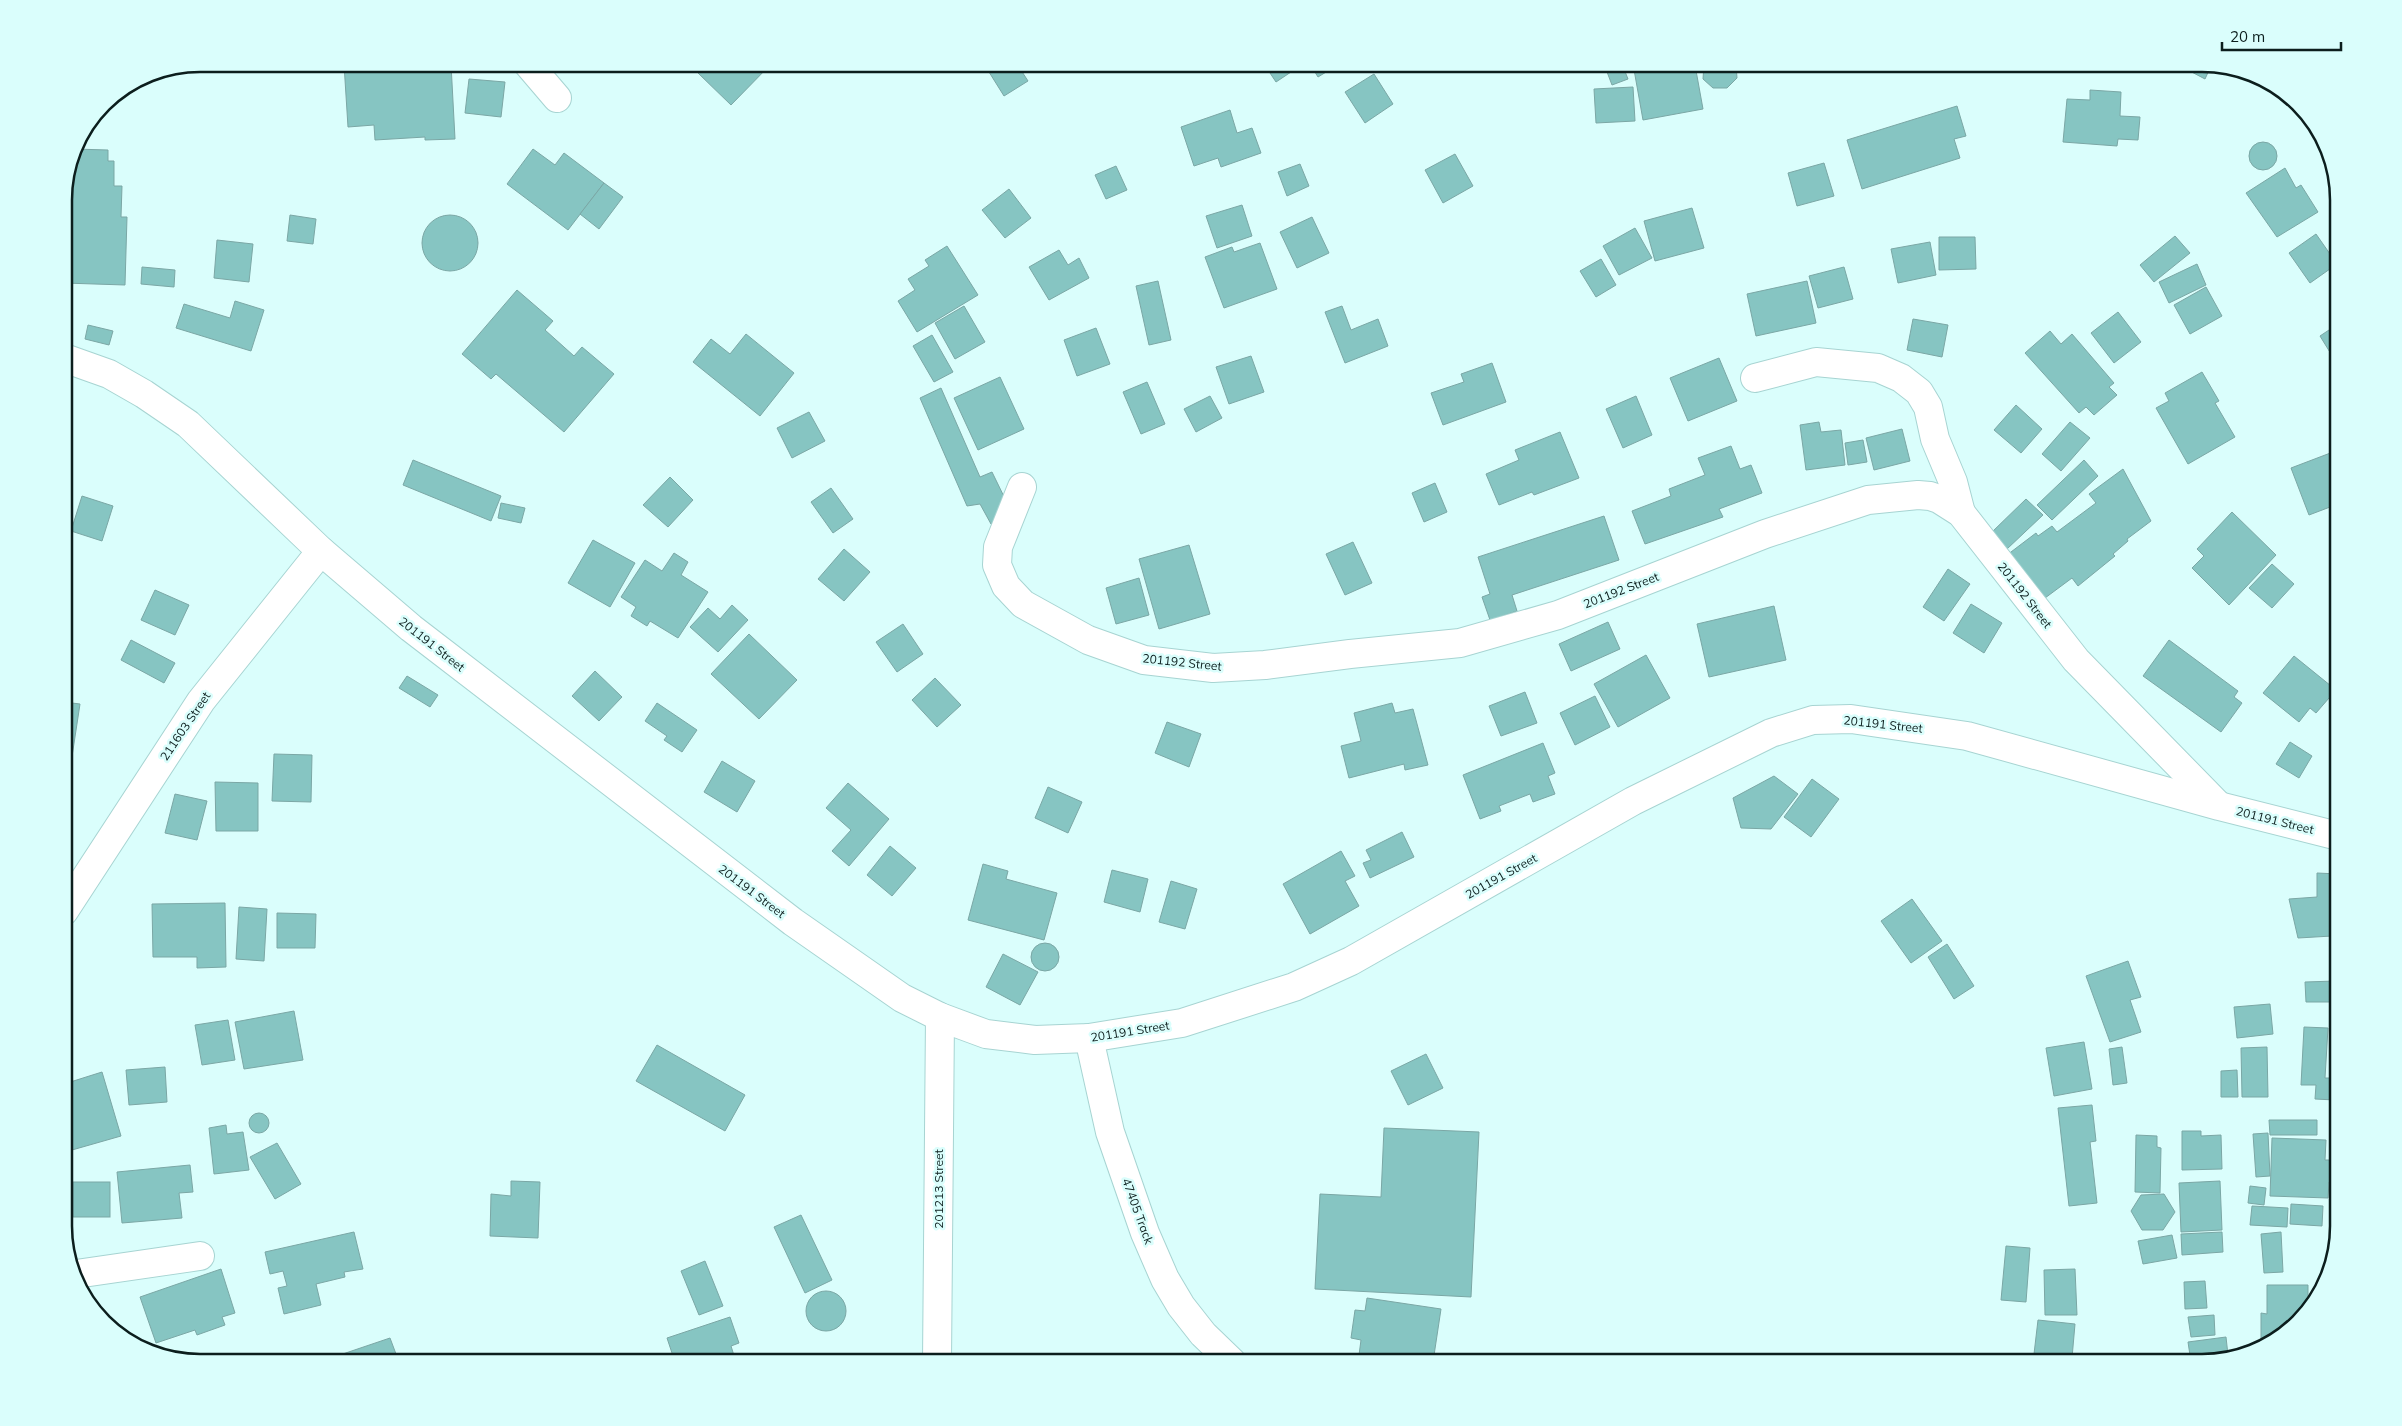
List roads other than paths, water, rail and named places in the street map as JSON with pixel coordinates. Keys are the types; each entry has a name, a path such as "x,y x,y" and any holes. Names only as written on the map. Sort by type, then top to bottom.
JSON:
{"street":[{"path":"536,73 557,98"},
{"name":"201191 Street","path":"73,361 109,374 144,394 188,424 321,551 419,634 792,922 902,998 940,1017 986,1034 1035,1040 1089,1038 1182,1023 1294,987 1350,960 1633,801 1771,733 1813,720 1851,719 1967,736 2219,806 2330,834"},
{"path":"1755,378 1816,362 1878,368 1901,378 1919,392 1928,407 1935,439 1953,482 1961,513"},
{"name":"201192 Street","path":"1022,487 998,547 997,565 1006,586 1023,604 1088,640 1144,660 1213,668 1265,665 1460,643 1558,615 1765,534 1868,500 1918,495 1930,496 1939,499 1961,513 2076,660 2219,806"},
{"name":"211603 Street","path":"73,896 201,700 321,551"},
{"name":"201213 Street","path":"937,1354 940,1017"},
{"name":"47405 Track","path":"1089,1038 1110,1132 1145,1233 1165,1279 1203,1334 1224,1354"},
{"path":"82,1273 200,1256"}]}
